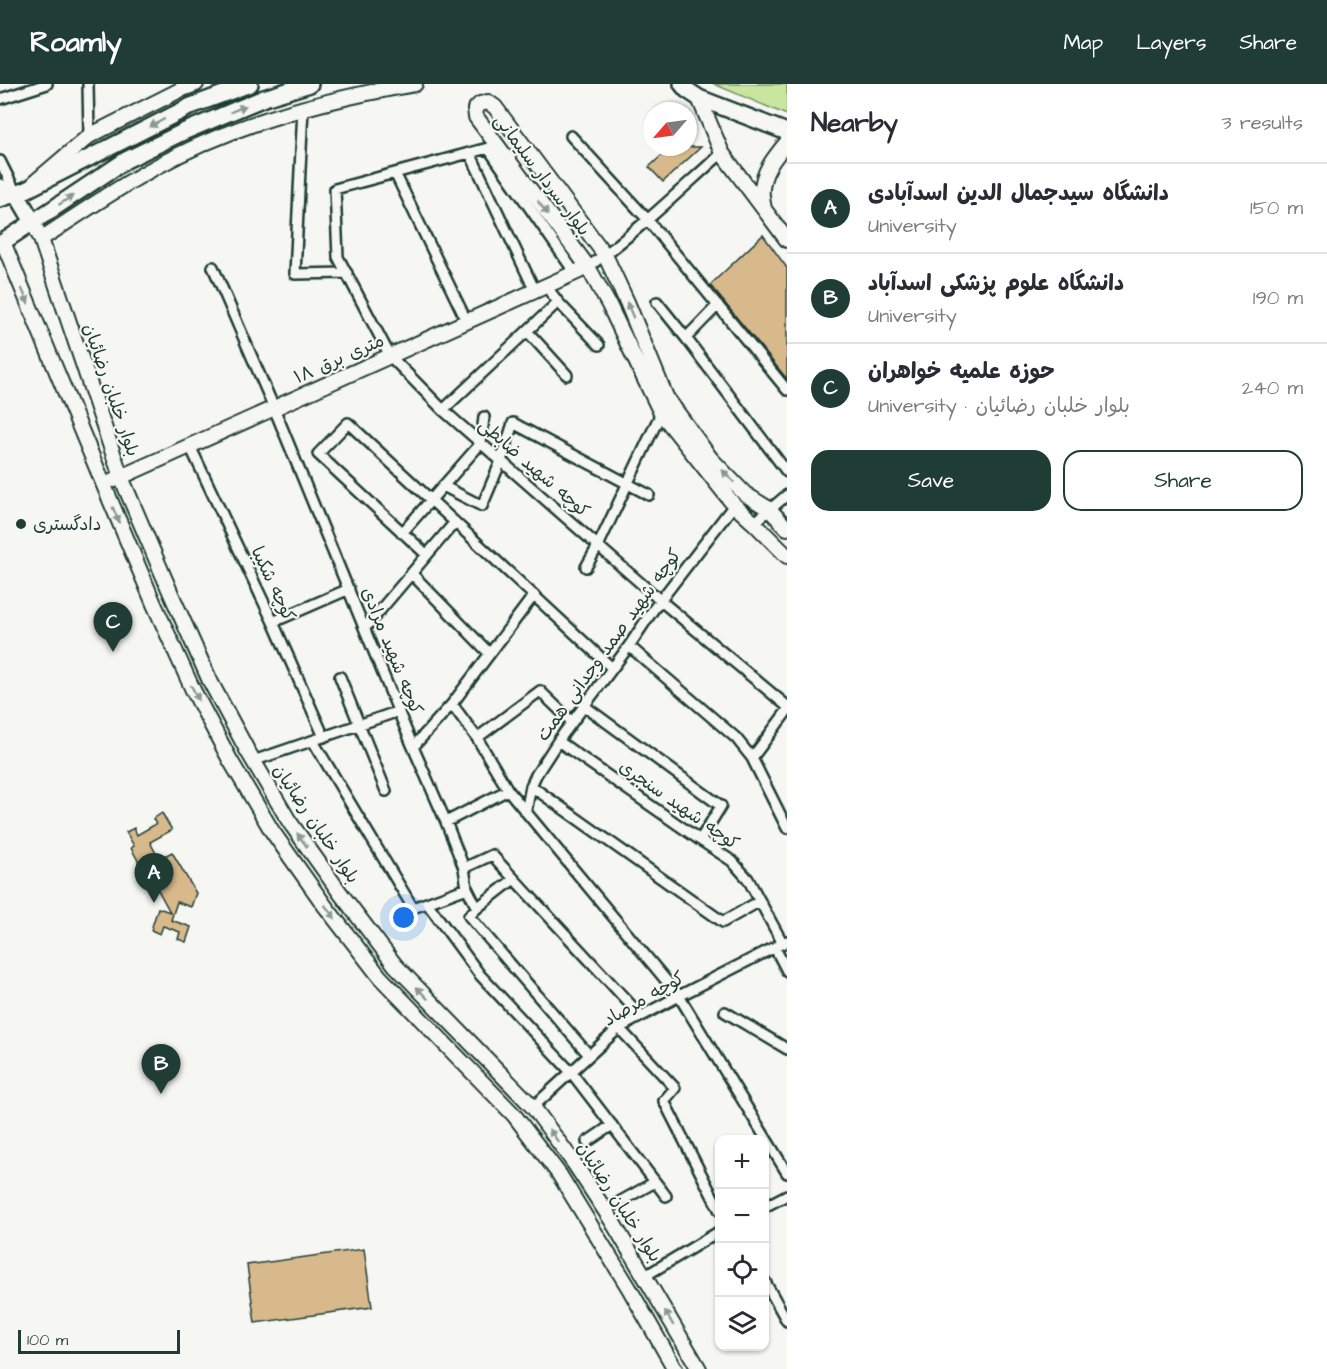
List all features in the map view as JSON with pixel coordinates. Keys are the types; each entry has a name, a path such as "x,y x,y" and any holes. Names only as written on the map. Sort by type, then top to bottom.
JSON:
{"main road":[{"path":"0,187 21,191 89,136 196,84"},
{"path":"0,199 21,191 190,106 250,84"},
{"path":"1,241 126,160 264,98 310,84"},
{"path":"41,238 153,168 183,153 249,126 303,108 378,90 415,84"},
{"path":"682,84 699,98 787,132"},
{"path":"699,98 722,153 787,240"},
{"name":"بلوار سردار سلیمانی","path":"787,528 769,509 745,494 711,459 666,397 605,255 495,107 488,102 480,104 475,109 476,117 588,267 661,413 734,505 787,556"},
{"path":"765,211 762,190 765,174 773,159 787,142"},
{"path":"21,191 33,222"},
{"name":"بلوار خلبان رضائیان","path":"33,222 41,238 121,477 210,681 253,761 288,821 395,965 533,1107 605,1210 699,1369"},
{"name":"بلوار خلبان رضائیان","path":"1,241 154,604 193,690 230,760 272,831 380,977 518,1120 559,1174 629,1288 675,1369"},
{"name":"۱۸ متری برق","path":"104,485 588,267"},
{"path":"734,505 745,494"},
{"path":"518,1120 533,1107"}],"street":[{"path":"0,99 47,84"},
{"path":"88,84 89,136"},
{"path":"303,108 295,274 347,273"},
{"path":"572,136 647,219 787,390"},
{"path":"467,322 395,173 488,148 574,273"},
{"path":"470,153 541,288 558,302 599,345"},
{"path":"588,267 605,255 722,153"},
{"path":"0,161 21,191"},
{"name":"کوچه شهید ضابطی","path":"395,173 335,189 338,257 390,356 443,410 661,601 787,706"},
{"name":"کوچه شهید مرادی","path":"213,267 465,868 467,888 477,908"},
{"path":"443,410 558,302"},
{"path":"657,302 787,472"},
{"path":"687,339 718,305"},
{"path":"527,331 567,375"},
{"path":"586,567 661,413"},
{"path":"402,533 481,443 484,417"},
{"path":"427,555 318,454 348,423 612,668"},
{"path":"443,486 482,506 501,461 513,423 649,495"},
{"name":"کوچه شکیبا","path":"190,446 324,737"},
{"path":"754,522 787,495"},
{"name":"کوچه شهید صمد وجدانی همت","path":"526,813 531,786 558,741 734,505"},
{"path":"365,628 455,522"},
{"path":"411,574 489,653"},
{"path":"273,622 349,589"},
{"path":"413,747 452,704 534,596"},
{"path":"629,646 736,738 752,758 787,828"},
{"path":"340,677 386,791"},
{"path":"477,738 540,691 572,722"},
{"path":"452,704 477,738 508,790 679,996 787,1173"},
{"path":"584,705 721,806 700,840"},
{"path":"253,761 399,711"},
{"path":"752,758 787,711"},
{"path":"313,741 413,908 467,888"},
{"name":"کوچه شهید سنجری","path":"558,741 732,861 748,879 782,944 787,971"},
{"path":"531,786 723,922 760,901"},
{"path":"446,822 508,790"},
{"path":"465,868 492,855 641,1016"},
{"path":"514,879 469,916 589,1055"},
{"path":"427,903 480,975 571,1072 666,1196"},
{"name":"کوچه مرصاد","path":"533,1107 619,1028 782,944"},
{"path":"725,1012 787,1049"},
{"path":"619,1028 675,1088 664,1101 715,1200"},
{"path":"587,1142 612,1125"},
{"path":"605,1210 655,1182"},
{"path":"769,1205 787,1195"},
{"path":"645,1276 715,1234"},
{"path":"769,1288 787,1322"}],"green space":[{"path":"714,84 787,84 787,115"}],"building":[{"path":"661,156 691,156 663,182 649,167"},
{"path":"763,235 787,268 787,379 710,285"},
{"path":"162,813 172,830 150,842 159,859 172,852 196,893 191,907 177,902 171,920 191,927 186,942 178,939 180,932 163,926 160,934 151,930 158,908 170,912 148,872 145,873 131,848 134,846 126,832 134,828 137,835 156,824 153,819"},
{"path":"364,1249 372,1307 255,1323 247,1265"}],"place":[{"name":"دادگستری","path":"21,524"},
{"name":"حوزه علمیه خواهران","path":"113,652"},
{"name":"دانشگاه سیدجمال الدین اسدآبادی","path":"154,903"},
{"name":"دانشگاه علوم پزشکی اسدآباد","path":"161,1094"}]}
